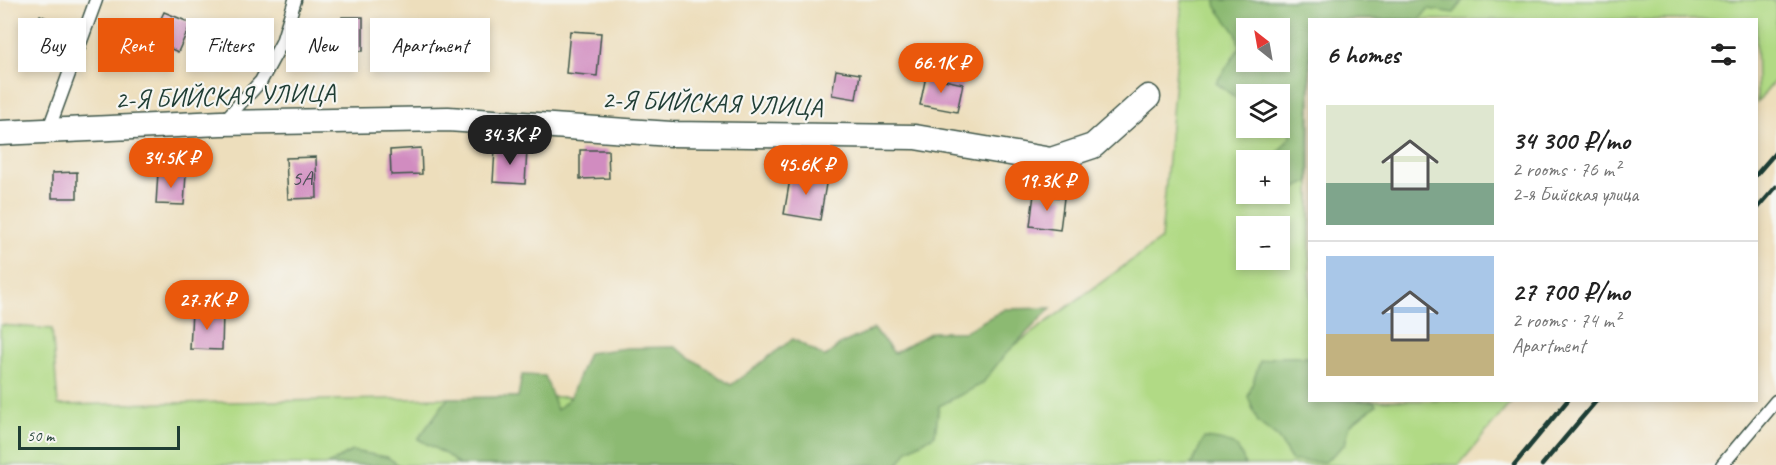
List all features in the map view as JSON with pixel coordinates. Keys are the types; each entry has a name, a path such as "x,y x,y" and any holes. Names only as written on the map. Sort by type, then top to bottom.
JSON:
{"street":[{"name":"2-Я БИЙСКАЯ УЛИЦА","path":"0,134 221,123 448,119 671,134 915,137 1051,160 1093,146 1148,97"}],"lane":[{"path":"48,131 96,0"},
{"path":"221,123 261,81 282,42 295,0"},
{"path":"1722,465 1776,401"}],"green space":[{"path":"1182,0 1776,0 1776,79 1758,102 1758,18 1308,18 1308,402 1511,402 1459,465 0,465 0,325 52,329 58,405 507,397 945,396 1161,239"},
{"path":"1216,0 1463,0 1454,13 1428,9 1421,18 1308,18 1308,182 1291,190 1290,150 1280,150 1291,136 1290,84 1236,84 1236,98 1216,83 1236,53 1236,72 1290,72 1290,18 1236,18 1236,33 1216,7"},
{"path":"1051,308 1002,358 982,384 939,406 935,435 908,450 898,465 459,465 447,455 418,439 448,398 518,397 522,375 545,376 557,410 570,398 588,353 627,348 675,347 731,385 793,339 825,357 841,344 874,329 894,353 932,332 964,332 1005,309"},
{"path":"1275,357 1308,357 1308,402 1374,402 1376,405 1350,425 1345,444 1325,462 1292,461 1278,438 1258,422 1248,397 1260,361"},
{"path":"1204,438 1231,443 1239,451 1245,465 1191,465"},
{"path":"352,451 387,457 399,465 326,465"}],"building":[{"path":"164,12 186,21 186,34 178,52 174,50 174,18 161,18"},
{"path":"363,17 363,51 358,51 358,18 342,18"},
{"path":"570,31 601,33 597,76 566,73"},
{"path":"836,70 860,74 856,99 832,95"},
{"path":"926,76 963,84 957,112 920,105"},
{"path":"421,148 422,174 391,175 390,150"},
{"path":"495,149 527,150 525,184 493,182"},
{"path":"580,150 608,150 609,178 580,179"},
{"path":"316,157 317,198 288,199 286,158"},
{"path":"77,172 77,198 52,198 52,173"},
{"path":"158,172 186,174 184,205 156,204"},
{"path":"791,173 827,178 820,220 784,214"},
{"path":"1034,194 1064,198 1060,230 1030,226"},
{"path":"192,311 223,312 222,350 190,349"}],"railway":[{"path":"1758,173 1776,152"},
{"path":"1758,208 1776,187"},
{"path":"1514,465 1566,402"},
{"path":"1542,465 1595,402"}]}
